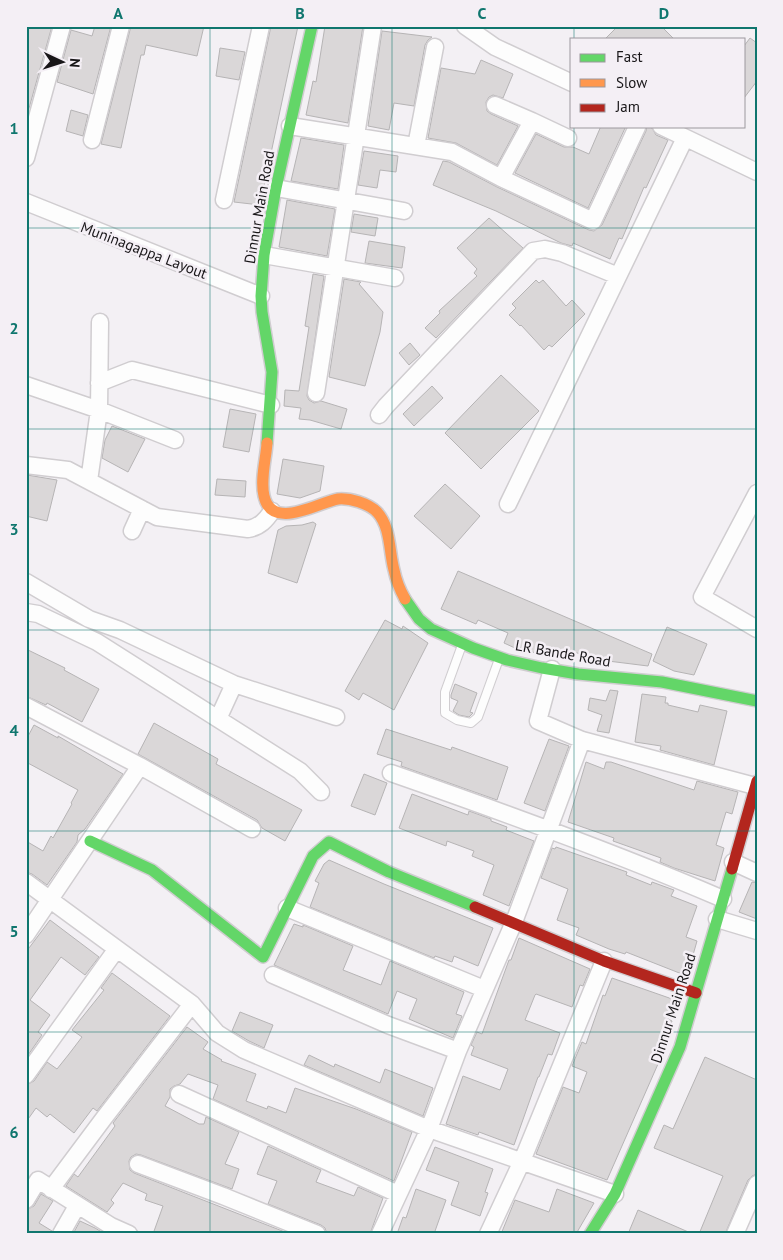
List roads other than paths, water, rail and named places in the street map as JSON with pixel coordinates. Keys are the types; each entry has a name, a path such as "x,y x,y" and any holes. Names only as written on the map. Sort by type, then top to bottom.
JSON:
{"street":[{"path":"26,158 62,26"},
{"path":"92,140 121,26"},
{"path":"224,200 261,26"},
{"name":"Dinnur Main Road","path":"272,511 266,506 263,497 272,372 262,296 264,255 276,188 312,26"},
{"path":"316,394 374,26"},
{"path":"465,26 495,47 570,83"},
{"path":"416,146 435,47"},
{"path":"495,105 568,138"},
{"path":"501,178 532,121"},
{"path":"290,126 452,152 593,222 636,128"},
{"path":"665,128 757,172"},
{"path":"508,504 685,138"},
{"path":"276,188 404,211"},
{"name":"Muninagappa Layout","path":"26,202 262,296"},
{"path":"379,414 533,251 545,248 562,253 618,276"},
{"path":"264,255 395,278"},
{"path":"89,481 99,410 100,322"},
{"path":"99,383 132,370 271,405"},
{"path":"26,385 99,410 175,440"},
{"path":"26,465 68,470 157,517 248,529 255,528 262,523 272,511"},
{"path":"754,622 702,597 757,492"},
{"name":"LR Bande Road","path":"272,511 286,513 306,511 339,499 358,502 373,508 384,521 395,578 403,596 424,624 462,644 525,664 679,685 757,701"},
{"path":"132,531 142,509"},
{"path":"26,582 90,619 120,630 234,684 336,717"},
{"path":"26,612 38,614 97,642 300,771 321,792"},
{"path":"552,669 538,721 582,740 756,784"},
{"path":"218,719 234,684"},
{"path":"26,706 140,766 252,829"},
{"path":"380,1234 429,1129 458,1051 514,922 582,740"},
{"path":"26,935 140,766"},
{"path":"391,773 549,830 667,875 723,899"},
{"name":"Dinnur Main Road","path":"590,1234 615,1194 680,1047 733,862 752,815 756,784"},
{"path":"90,841 152,870 263,957 312,856 329,842 389,872 514,922 604,962 696,993"},
{"path":"733,862 757,873"},
{"path":"26,882 192,1004 217,1033 244,1050 429,1129 615,1194"},
{"path":"287,908 484,989"},
{"path":"717,919 757,931"},
{"path":"26,1075 116,950"},
{"path":"488,1234 522,1161 604,962"},
{"path":"273,975 388,1025 458,1051"},
{"path":"52,1189 192,1004"},
{"path":"179,1094 398,1194"},
{"path":"138,1164 317,1234"},
{"path":"26,1200 38,1180 77,1206 129,1234"},
{"path":"735,1234 757,1184"},
{"path":"61,1234 77,1206"}],"lane":[{"path":"462,644 445,692 445,713 456,720 471,723 478,718 500,657"}]}
